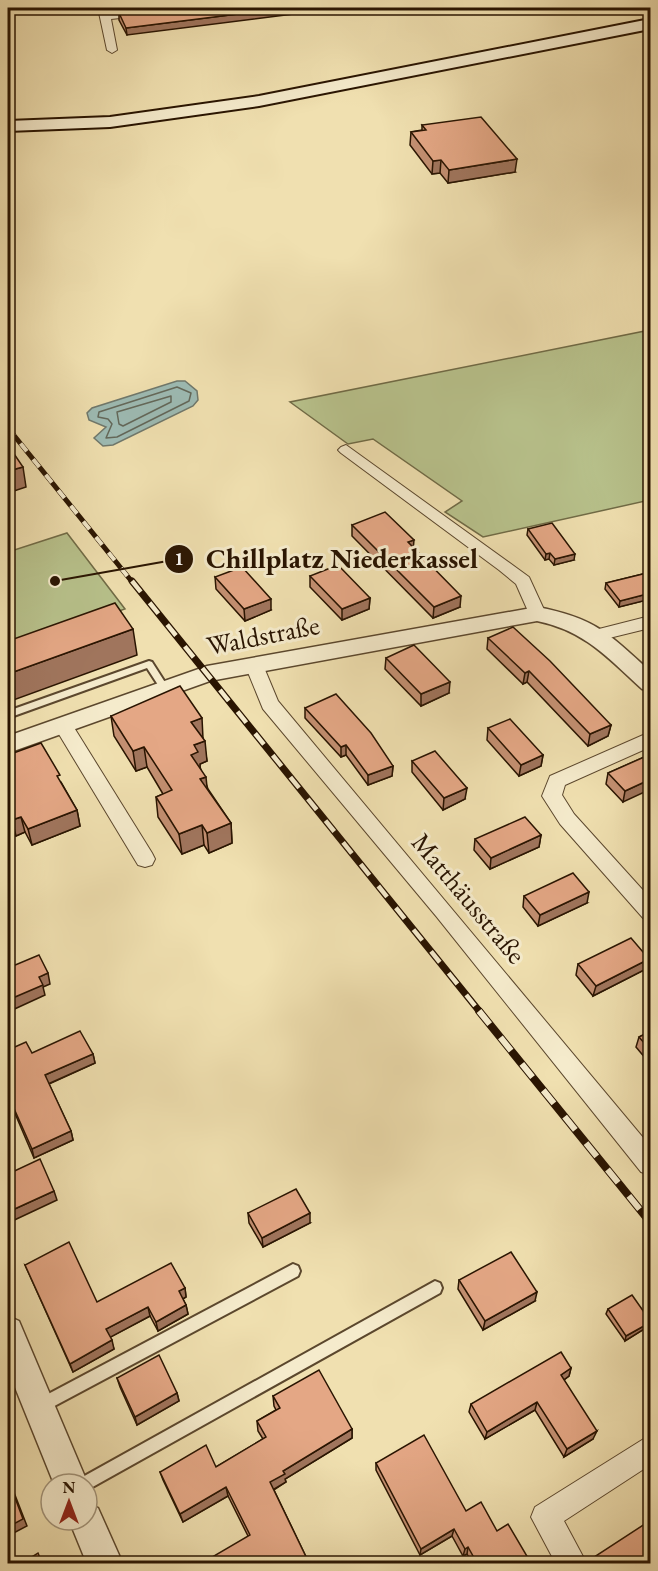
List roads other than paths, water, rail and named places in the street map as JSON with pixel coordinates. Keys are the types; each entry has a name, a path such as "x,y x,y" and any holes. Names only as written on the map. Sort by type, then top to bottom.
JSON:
{"main road":[{"path":"8,126 110,122 259,101 651,24"}],"street":[{"path":"112,50 104,12 186,8"},
{"path":"346,450 523,581 537,614 568,620 597,635 651,683"},
{"name":"Waldstraße","path":"8,745 207,674 537,614"},
{"path":"597,635 651,622"},
{"name":"Matthäusstraße","path":"254,664 270,704 443,910 651,1164"},
{"path":"63,726 145,859"},
{"path":"651,739 558,781 552,796 567,819 651,912"},
{"path":"8,1332 66,1472"},
{"path":"573,1563 545,1517 651,1449"},
{"path":"91,1532 105,1563"}],"lane":[{"path":"8,714 149,664 165,689"},
{"path":"39,1407 293,1270"},
{"path":"99,1476 435,1288"}],"water":[{"path":"177,381 185,381 197,391 198,400 193,406 113,445 103,446 94,438 106,427 89,420 87,413 92,408"}],"railway":[{"path":"8,428 133,583"},
{"path":"132,581 480,1012"},
{"path":"479,1011 650,1222"}],"place":[{"name":"Chillplatz Niederkassel","path":"55,581"}]}
